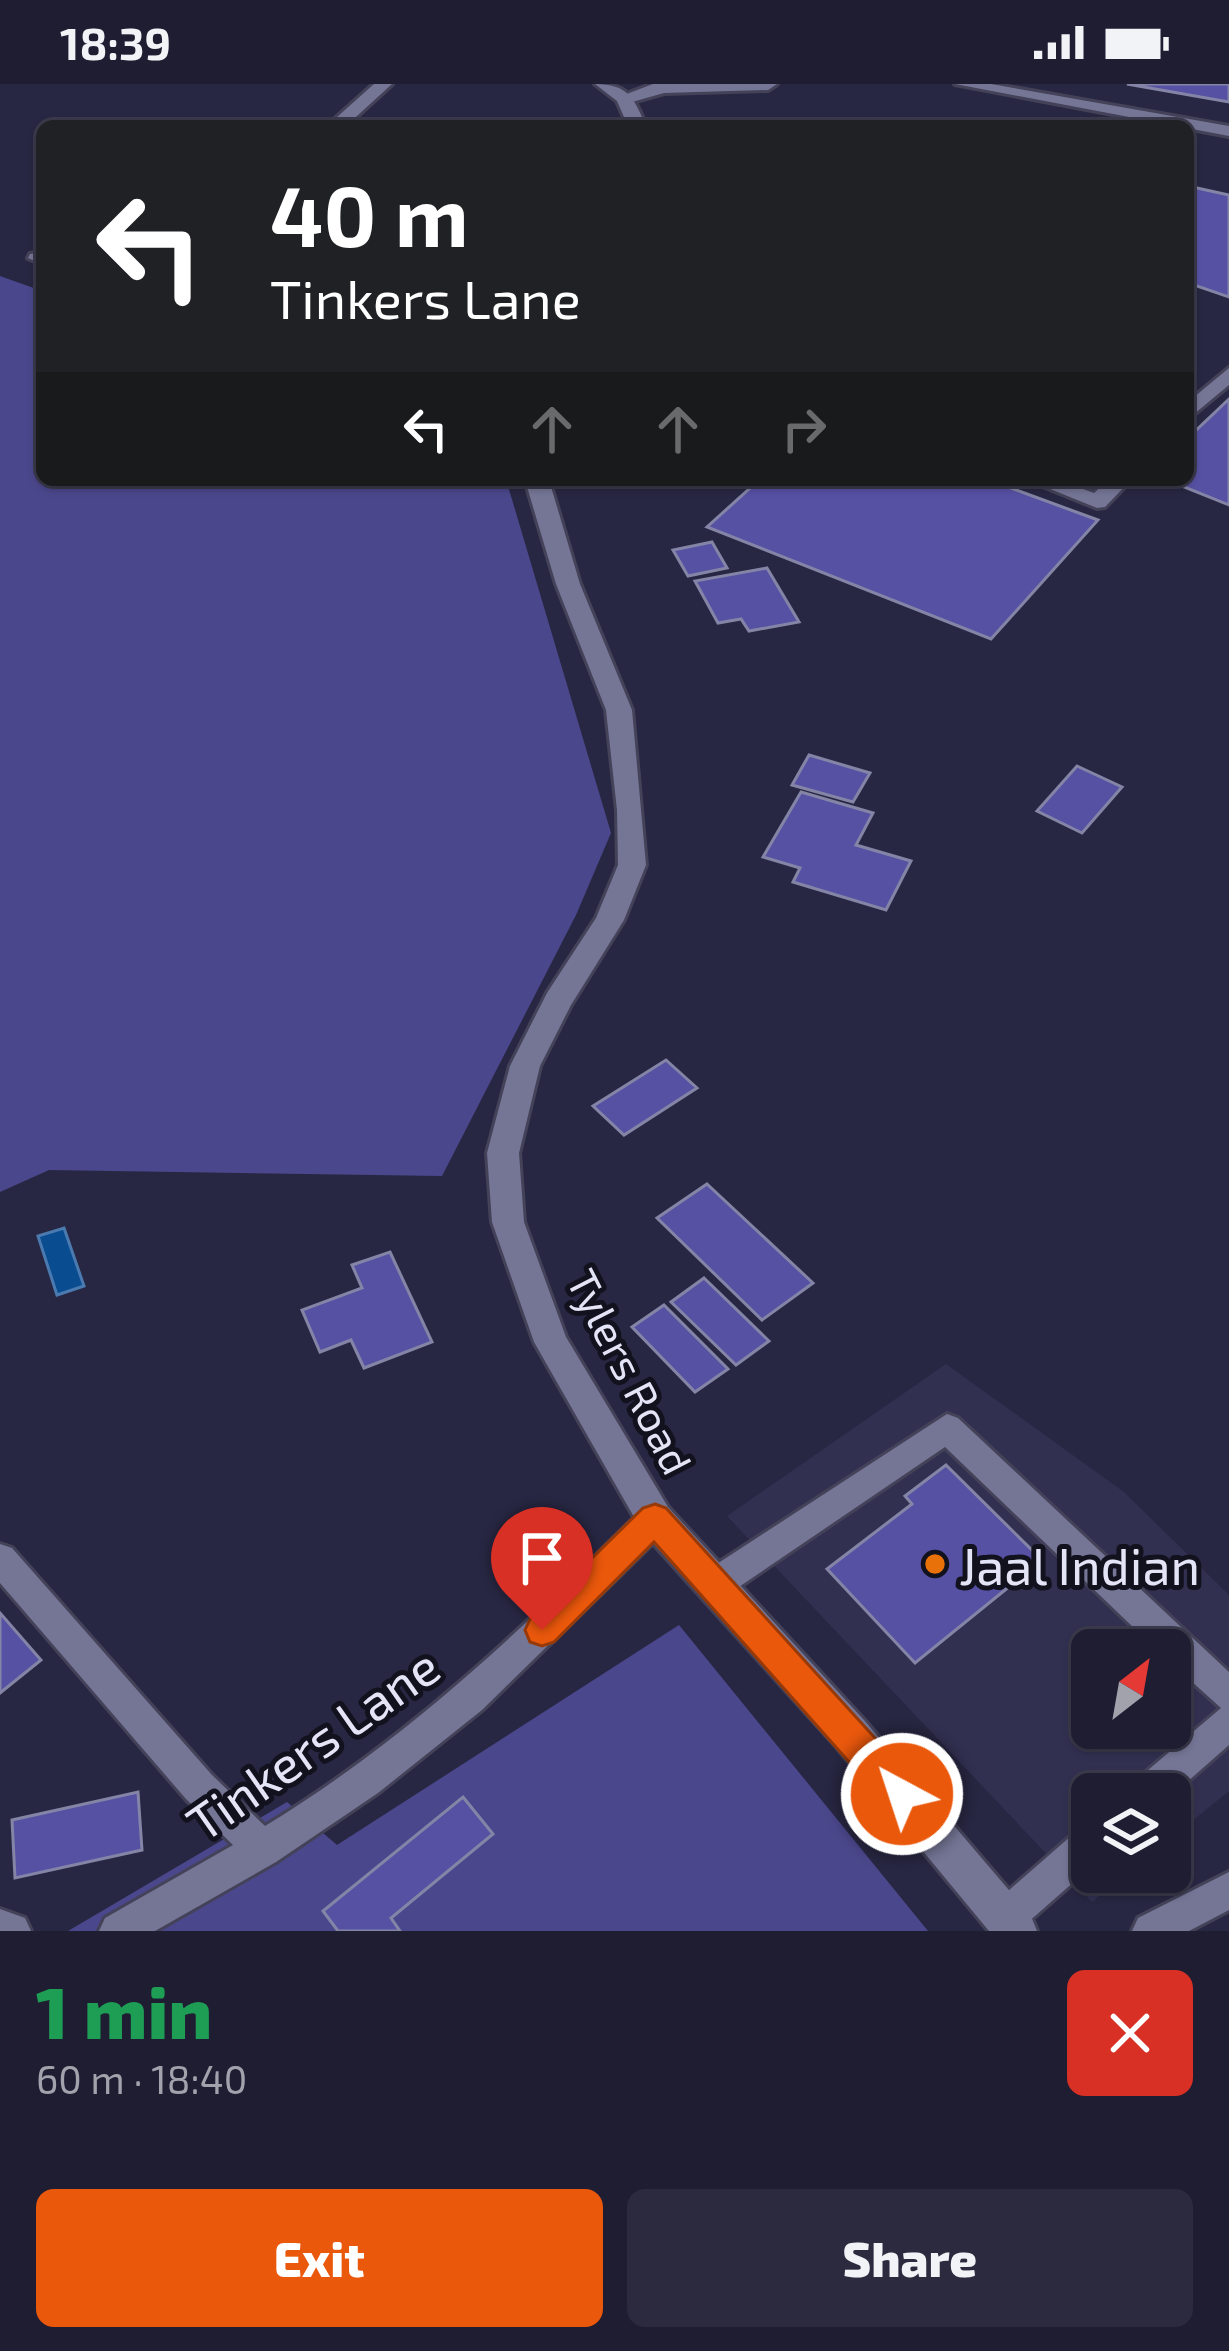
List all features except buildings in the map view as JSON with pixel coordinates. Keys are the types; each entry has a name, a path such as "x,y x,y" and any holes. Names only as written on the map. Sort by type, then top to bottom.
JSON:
{"street":[{"path":"604,84 625,98 634,120"},
{"path":"625,98 663,87 768,84"},
{"name":"Tylers Road","path":"539,486 568,584 619,710 631,810 632,865 610,920 558,1001 525,1066 502,1153 508,1222 551,1342 655,1519 850,1732 1011,1924"}],"lane":[{"path":"343,120 384,84"},
{"path":"963,84 1163,120"},
{"path":"1062,120 1066,104"},
{"path":"1194,125 1229,131"},
{"path":"1194,407 1229,374"},
{"path":"1055,486 1097,502 1114,486"},
{"path":"715,1584 947,1428 1229,1695"},
{"name":"Tinkers Lane","path":"118,1931 263,1850 439,1725 655,1519"},
{"path":"0,1558 156,1741 263,1850"},
{"path":"1171,1773 1229,1722"},
{"path":"1011,1924 1071,1863"},
{"path":"1151,1931 1229,1890"},
{"path":"0,1928 12,1931"}],"shaded area":[{"path":"0,276 36,289 36,486 508,486 611,833 576,915 442,1176 49,1170 0,1192"},
{"path":"946,1364 1124,1492 1229,1595 1229,1791 1191,1822 1191,1773 1071,1773 1071,1880 727,1516"},
{"path":"679,1625 928,1931 68,1931 287,1802 337,1845"}],"water":[{"path":"64,1228 84,1286 57,1295 38,1236"}],"place":[{"name":"Jaal Indian","path":"935,1564"}],"route":[{"path":"542,1630 655,1519 902,1794"}]}
